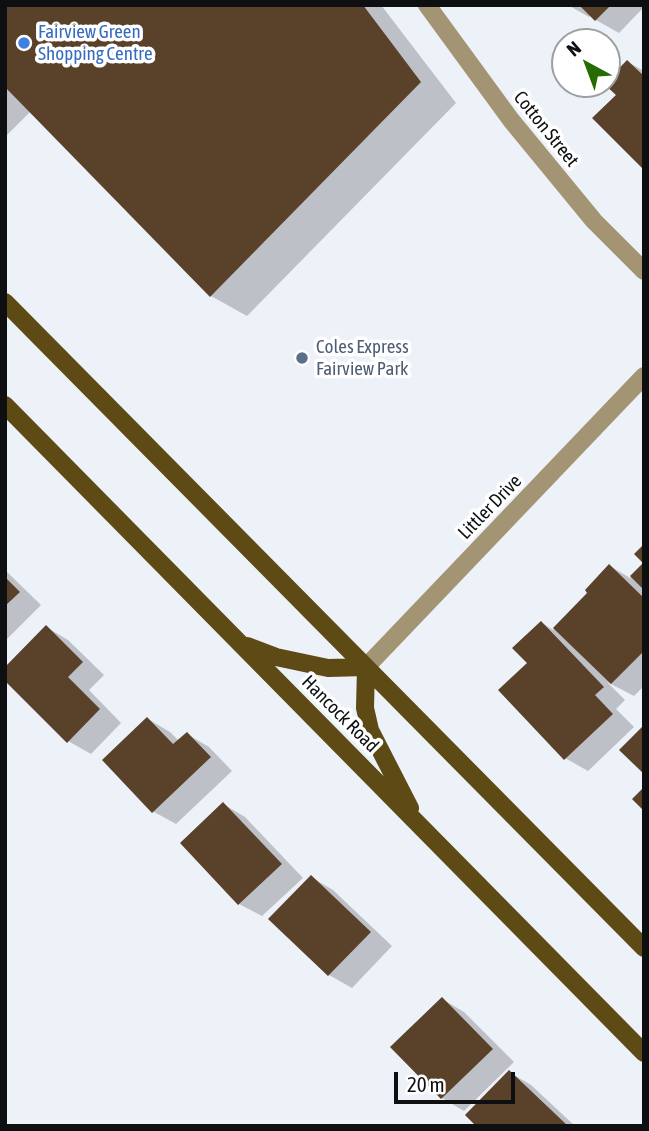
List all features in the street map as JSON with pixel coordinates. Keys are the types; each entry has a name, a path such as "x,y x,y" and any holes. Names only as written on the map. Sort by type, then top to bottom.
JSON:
{"main road":[{"path":"5,302 644,948"},
{"name":"Hancock Road","path":"5,405 644,1053"},
{"path":"240,643 303,664 328,668 366,667"},
{"path":"366,667 365,708 370,730 418,824"}],"street":[{"name":"Cotton Street","path":"427,5 510,120 594,221 644,271"},
{"name":"Littler Drive","path":"366,667 644,376"}],"building":[{"path":"5,5 363,5 421,82 210,297 5,87"},
{"path":"579,5 611,5 595,21"},
{"path":"627,60 644,76 644,170 592,118 613,98 621,98 621,66"},
{"path":"644,544 644,590 630,576 643,563 634,554"},
{"path":"609,564 644,598 644,651 611,684 553,628 587,593 585,590"},
{"path":"5,577 20,592 5,606"},
{"path":"541,621 604,687 595,695 613,714 564,760 498,690 527,663 512,648"},
{"path":"46,625 83,662 68,677 100,709 67,743 5,681 5,667"},
{"path":"147,717 173,744 187,732 211,757 152,813 102,760"},
{"path":"644,725 644,774 619,750"},
{"path":"644,787 644,811 632,799"},
{"path":"223,802 282,864 238,905 180,843"},
{"path":"311,875 371,932 328,976 268,919"},
{"path":"442,997 493,1049 441,1099 390,1047"},
{"path":"509,1070 568,1126 476,1126 465,1115"}],"place":[{"name":"Fairview Green Shopping Centre","path":"24,43"},
{"name":"Coles Express Fairview Park","path":"302,358"}]}
